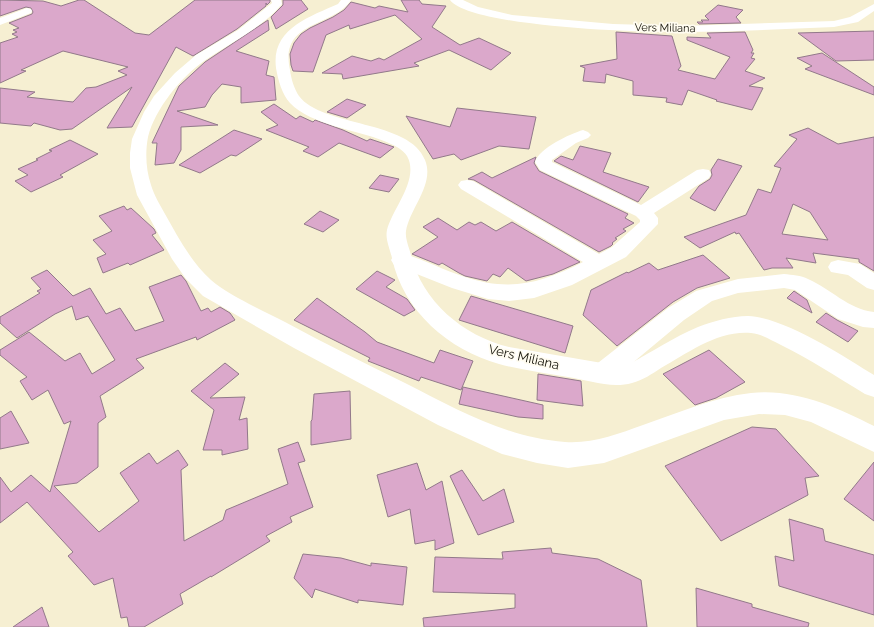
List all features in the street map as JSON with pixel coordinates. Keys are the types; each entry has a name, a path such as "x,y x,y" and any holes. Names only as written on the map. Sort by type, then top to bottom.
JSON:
{"main road":[{"path":"276,0 277,4 269,12 231,40 200,58 165,91 151,111 142,131 138,155 139,174 146,196 187,267 198,281 210,291 302,342 448,417 510,445 537,451 568,455 604,452 723,409 743,404 771,402 794,406 825,416 859,431 874,440"},
{"name":"Vers Miliana","path":"346,0 342,6 299,28 290,37 284,48 282,63 287,87 295,100 306,109 330,119 394,140 408,148 417,158 418,170 415,187 396,232 401,260 407,276 425,306 454,333 488,350 532,361 603,373 630,374 707,332 735,324 765,327 802,344 874,387"},
{"name":"Vers Miliana","path":"455,0 474,10 512,18 569,24 649,29 770,27 834,24 850,22 858,18 868,9 874,7"},
{"path":"0,22 27,11"},
{"path":"401,260 459,283 488,291 509,293 534,290 565,280 619,252 649,224 649,218 642,212 559,173 546,166 543,162 544,158 570,140 583,135"},
{"path":"642,212 703,174"},
{"path":"467,185 598,262"},
{"path":"838,267 853,269 874,283"},
{"path":"603,373 676,314 704,296 738,286 784,281 801,284 846,313 863,319 874,320"}],"building":[{"path":"0,0 43,1 61,6 79,0 84,0 135,33 149,35 195,0 270,0 270,2 267,5 266,3 266,6 237,29 193,56 176,47 132,127 107,128 132,87 72,129 60,130 34,123 31,126 0,123 0,88 35,92 27,97 73,102 86,88 96,87 127,75 118,71 128,67 63,51 21,70 26,71 0,83 0,43 18,37 12,34 17,32 13,30 19,28 9,23 32,14 33,12 31,8 26,7 0,16"},
{"path":"283,0 301,0 308,9 276,29 271,17 283,5"},
{"path":"401,0 419,0 422,4 446,6 432,27 460,45 479,38 511,53 491,70 449,50 414,63 419,66 343,79 342,74 322,73 352,56 371,61 379,58 384,60 422,39 395,15 350,29 349,25 326,35 313,72 293,71 290,54 294,43 301,34 310,28 333,17 344,10 351,2 375,8 379,6 408,12"},
{"path":"718,5 743,10 736,17 741,23 699,24 697,22 703,22 701,20 709,20 705,16"},
{"path":"268,20 269,30 236,51 269,61 266,75 274,77 276,100 241,103 241,87 222,84 212,95 205,107 177,111 218,125 181,127 181,150 174,163 155,165 157,143 152,143 179,86 205,62"},
{"path":"874,31 874,60 836,61 798,33"},
{"path":"616,32 672,36 681,66 678,70 715,79 730,57 687,40 687,37 711,38 707,33 745,32 753,50 751,53 754,53 751,58 755,59 745,71 765,78 749,86 763,88 752,110 716,101 717,100 688,90 682,105 666,102 667,98 633,95 633,81 606,74 605,83 583,81 585,68 580,66 617,59"},
{"path":"822,53 874,87 874,95 805,69 812,66 797,58"},
{"path":"347,99 366,105 347,118 327,112"},
{"path":"274,104 296,119 300,116 313,122 315,120 343,130 367,141 370,139 394,147 380,158 339,143 318,157 303,151 309,147 266,130 278,125 261,112"},
{"path":"457,108 536,117 529,149 499,146 461,160 454,154 433,159 406,116 450,127"},
{"path":"808,128 838,144 874,137 874,271 859,262 859,259 813,253 816,263 786,258 793,268 772,268 764,270 739,233 736,234 735,232 700,248 684,237 746,215 758,189 771,193 781,168 774,166 797,139 789,135","holes":["793,204 810,212 828,240 782,234"]},
{"path":"234,130 262,139 236,156 231,155 200,173 179,165"},
{"path":"70,140 98,154 60,175 63,177 31,192 15,181 28,175 18,169 38,160 36,159 52,151 49,150"},
{"path":"580,146 611,153 603,172 649,187 638,202 554,161 561,156 573,160"},
{"path":"536,157 534,163 539,171 628,214 625,218 634,223 623,229 626,231 615,238 617,239 611,246 599,252 474,180 468,179 482,172 492,178"},
{"path":"718,159 742,166 715,211 690,198 699,186 710,179 712,175 711,170"},
{"path":"380,175 399,179 389,192 369,188"},
{"path":"124,206 127,210 131,208 154,229 156,233 152,235 164,250 130,265 128,263 103,273 97,258 106,254 93,240 112,231 99,216"},
{"path":"320,211 339,220 323,232 304,224"},
{"path":"438,218 457,230 469,222 475,225 481,222 496,231 512,222 580,262 553,274 526,281 508,268 500,277 493,274 487,281 465,276 442,263 439,265 412,254 438,237 423,227"},
{"path":"703,255 730,278 697,288 673,302 617,346 583,315 591,290 627,272 628,273 649,263 658,270"},
{"path":"47,270 73,296 90,288 106,314 120,308 135,331 164,321 149,287 181,275 186,281 201,311 208,308 211,312 220,307 230,313 235,320 197,340 196,337 136,359 144,368 100,396 106,417 98,423 98,467 77,483 54,486 99,532 139,501 120,473 149,453 157,464 178,450 188,465 181,470 184,541 223,520 226,510 288,484 278,449 298,442 305,461 298,463 313,507 290,517 292,522 266,536 270,541 180,594 183,604 144,627 129,627 127,617 121,618 113,578 94,585 68,556 73,552 27,502 0,523 0,477 11,492 31,475 50,492 71,421 64,424 48,390 32,400 20,381 27,377 0,355 0,350 29,332 65,361 80,353 92,374 115,360 88,316 76,320 72,306 55,314 17,338 0,323 0,317 40,293 37,291 41,289 31,278"},
{"path":"377,271 395,280 386,287 407,299 415,310 404,316 356,289"},
{"path":"794,291 807,300 812,313 787,298"},
{"path":"471,296 573,326 565,353 459,320"},
{"path":"317,298 377,342 434,363 440,350 473,361 461,390 421,377 419,381 368,361 370,358 294,320"},
{"path":"826,313 858,331 848,342 816,322"},
{"path":"709,350 745,382 716,398 695,405 663,374"},
{"path":"225,363 239,374 210,398 245,397 239,420 247,418 248,449 222,455 222,450 203,450 214,410 191,391"},
{"path":"538,374 581,381 583,406 537,400"},
{"path":"463,387 543,405 543,419 518,417 459,404"},
{"path":"350,391 351,439 311,445 311,421 314,394"},
{"path":"11,411 29,443 0,449 0,418"},
{"path":"752,427 776,429 819,476 805,478 808,495 721,541 665,466"},
{"path":"874,462 874,521 844,499"},
{"path":"417,463 426,490 442,481 454,543 435,550 435,540 415,544 410,509 388,517 377,475"},
{"path":"462,470 483,501 504,489 514,522 478,535 450,476"},
{"path":"789,519 823,529 825,541 874,555 874,615 779,586 775,556 794,561"},
{"path":"551,548 552,553 598,559 641,580 647,627 424,627 423,618 515,608 515,594 433,592 435,557 503,559 502,552"},
{"path":"303,554 341,558 371,566 371,563 407,567 403,605 358,600 358,603 315,589 312,598 294,578"},
{"path":"696,588 752,604 752,607 809,623 808,627 697,627"},
{"path":"42,607 49,627 13,627"}]}
